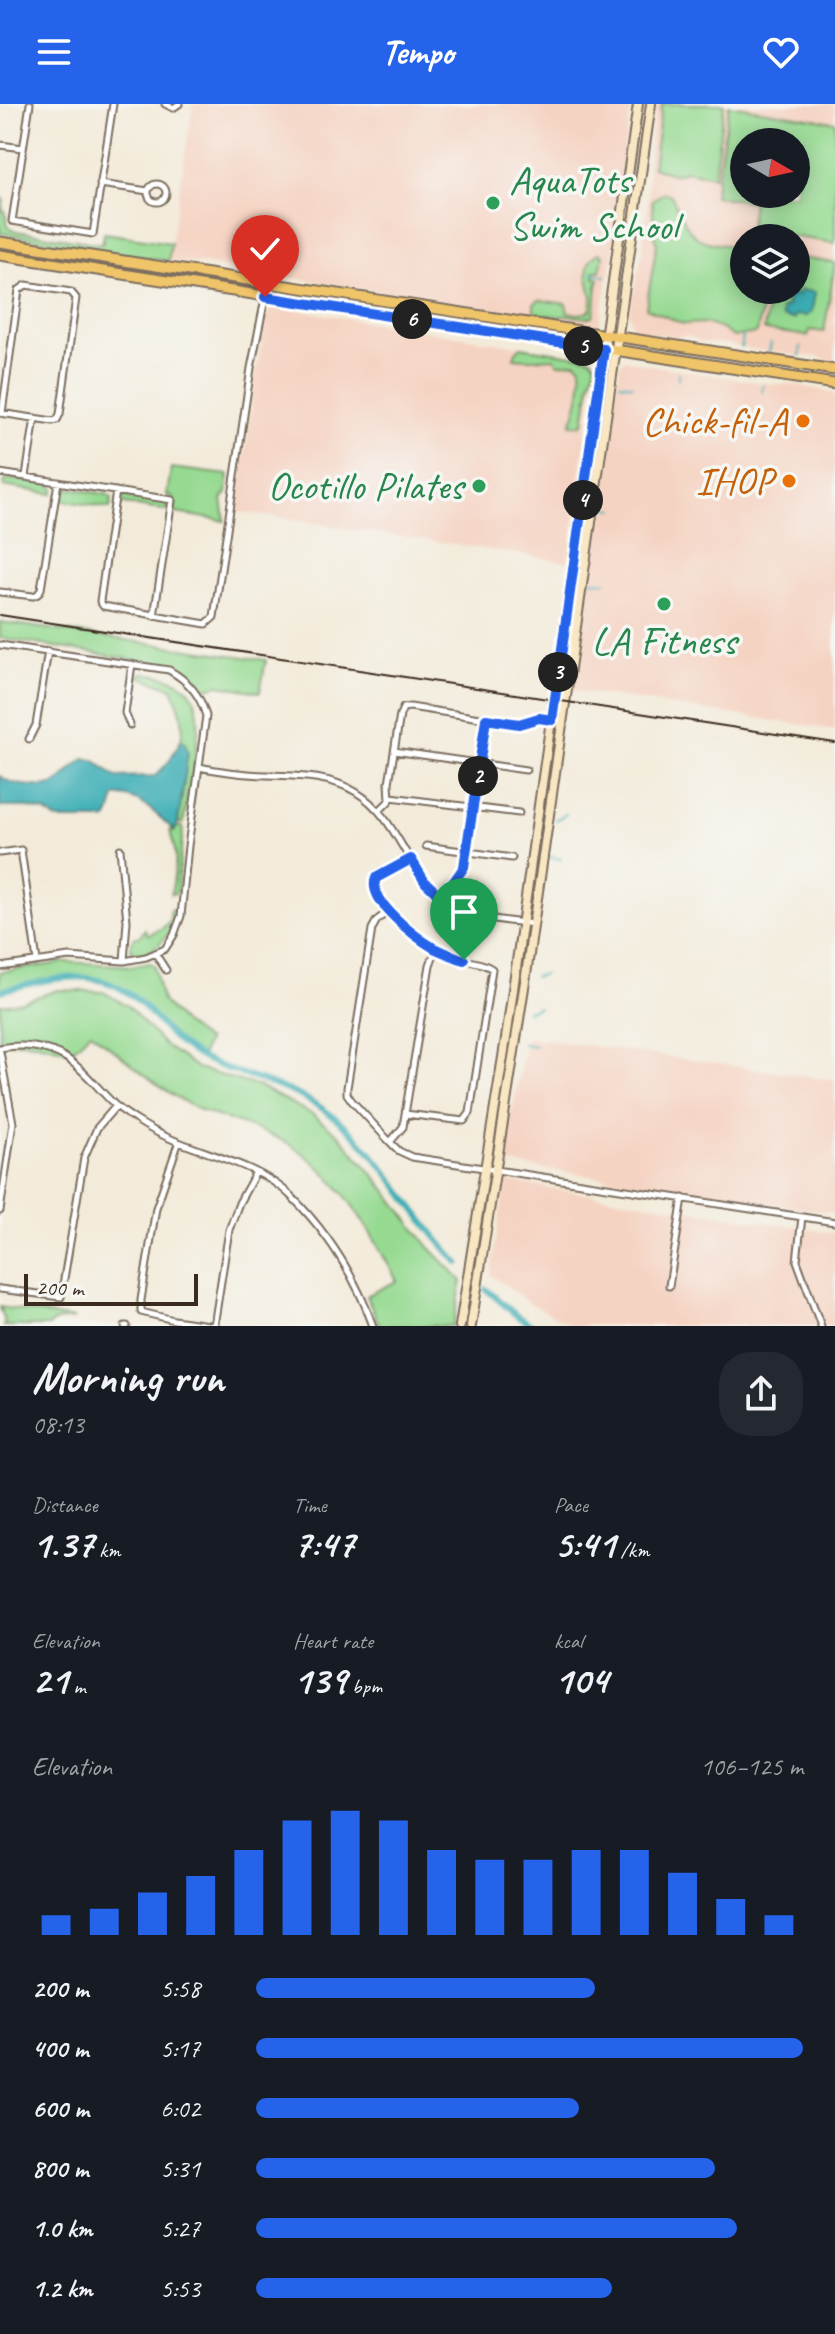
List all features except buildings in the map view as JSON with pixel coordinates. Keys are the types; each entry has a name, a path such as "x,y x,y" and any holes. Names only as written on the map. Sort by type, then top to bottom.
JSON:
{"main road":[{"path":"460,1326 507,1032 584,490 609,350 638,104"},
{"path":"611,336 651,104"},
{"path":"0,242 835,370"},
{"path":"0,255 835,384"},
{"path":"471,1326 595,492 609,350"},
{"path":"584,490 595,492"}],"street":[{"path":"30,104 12,221 93,234 113,104"},
{"path":"165,104 170,108 179,104"},
{"path":"0,145 23,148"},
{"path":"100,184 148,191"},
{"path":"116,491 100,601 103,606 206,624 211,621 251,368 268,283"},
{"path":"24,286 75,294 57,420 1,413 19,290 24,286"},
{"path":"26,477 35,418"},
{"path":"0,480 0,473 172,500 154,616"},
{"path":"0,592 33,596 41,589 58,482"},
{"path":"0,645 169,670 193,688 206,716 181,916 165,949 124,961 69,957 0,967"},
{"path":"29,739 36,725 48,651"},
{"path":"130,725 125,713 132,664"},
{"path":"379,811 390,802 389,783 400,711 405,708 519,724 539,718 552,720"},
{"path":"440,896 460,874 467,851 486,719"},
{"path":"394,751 526,770"},
{"path":"199,767 321,779 356,791 379,811 425,882 446,902 476,915 533,924"},
{"path":"391,797 519,813"},
{"path":"426,846 512,858"},
{"path":"120,849 127,921 124,961"},
{"path":"0,853 21,850 37,961"},
{"path":"405,1114 457,1122 464,1121 470,1113 492,969 436,949 406,928 375,892 376,878 411,859"},
{"path":"389,911 377,920 372,929 347,1094 399,1151 412,1157 835,1222"},
{"path":"390,1142 403,1127 430,965 436,949"},
{"path":"155,953 166,970"},
{"path":"0,1211 13,1123 0,1050 21,1046 44,1049 65,1057 116,1106 146,1126 178,1144 256,1172 290,1194 322,1231 358,1288 373,1326"},
{"path":"0,1289 61,1297 84,1158 97,1128 116,1106"},
{"path":"178,1144 156,1208 141,1312 215,1326 229,1230 256,1172"},
{"path":"669,1286 683,1198"},
{"path":"802,1217 797,1261 821,1326"}],"shaded area":[{"path":"193,104 632,104 623,156 623,182 615,242 599,325 591,327 199,263 168,261"},
{"path":"656,104 835,104 835,362 818,357 701,342 689,336 673,337 633,331 629,313 641,258 648,202 648,161"},
{"path":"273,304 594,358 597,366 569,562 235,511 256,372 268,311"},
{"path":"625,359 835,393 835,730 571,690 579,652 600,483 606,463 620,365"},
{"path":"527,1037 835,1080 835,1213 505,1162 502,1158"},
{"path":"505,1181 835,1233 835,1326 572,1326 530,1303 491,1275"}],"green space":[{"path":"662,104 724,104 714,176 685,171 675,175 653,167"},
{"path":"729,105 835,122 835,243 810,239 810,224 750,224 752,208 810,208 810,128 730,128 730,198 714,196"},
{"path":"664,193 671,195 696,237 730,246 730,304 762,304 757,333 733,337 720,328 704,323 683,324 646,308 657,243 652,200"},
{"path":"0,198 4,199 2,211 5,211 8,226 16,231 102,244 104,233 171,243 168,261 0,233"},
{"path":"599,253 603,256 600,271 595,271 594,277 599,279 593,316 561,317 534,313 534,304 539,300 566,304 568,312 589,312 592,299 588,267"},
{"path":"810,259 835,263 824,332 810,330 808,336 764,330 768,304 810,304"},
{"path":"521,347 591,358 596,364 584,422 571,424 579,396 581,367 576,362 558,364 554,358 514,358"},
{"path":"171,468 229,475 227,493 222,499 225,521 175,513 176,504 167,495"},
{"path":"10,479 50,484 54,488 53,494 3,486"},
{"path":"67,488 106,494 112,498 110,508 59,500 61,491"},
{"path":"123,496 163,501 168,511 117,503"},
{"path":"0,622 266,660 260,692 218,685 203,689 190,675 174,666 0,638"},
{"path":"142,673 176,681 193,697 197,708 195,756 183,824 178,822 186,770 181,713 172,688 137,676"},
{"path":"177,826 183,828 177,893 171,894 175,848 170,830 174,832"},
{"path":"176,909 164,939 153,949 137,955 131,949 134,938 145,929 148,935 164,927 170,920 170,910"},
{"path":"66,962 154,965 162,1001 183,1023 207,1041 201,1057 178,1040 146,1007 112,983 95,978 58,978 0,990 0,972"},
{"path":"58,990 103,992 128,1006 164,1045 199,1069 260,1087 312,1114 339,1135 429,1247 462,1281 453,1326 380,1326 366,1296 397,1281 364,1223 337,1186 305,1155 287,1143 183,1101 91,1032 70,1052 36,1043 0,1044 0,1005"},
{"path":"0,1307 75,1319 58,1321 49,1326 3,1326 5,1322"}],"water":[{"path":"810,291 815,292 812,311 807,316 795,315 794,319 782,317 781,309 810,304"},
{"path":"181,740 188,753 175,831 148,808 125,797 116,796 106,820 57,820 46,812 25,807 0,807 0,776 17,784 53,785 84,759 94,760 116,777 155,776 168,763"}],"waterway":[{"path":"592,273 605,276"},
{"path":"741,347 743,336"},
{"path":"769,352 771,343"},
{"path":"800,356 801,346"},
{"path":"678,372 678,379"},
{"path":"620,383 633,385"},
{"path":"762,392 763,385"},
{"path":"602,507 615,509"},
{"path":"589,580 606,582"},
{"path":"555,820 566,814"},
{"path":"549,857 561,859"},
{"path":"534,977 544,974"},
{"path":"0,991 72,978 89,978 122,989 190,1051 222,1067 307,1099 344,1125 379,1162 459,1263"},
{"path":"527,1011 539,1007"},
{"path":"523,1044 535,1046"},
{"path":"486,1289 533,1326"}],"railway":[{"path":"0,615 835,743"}],"place":[{"name":"AquaTots Swim School","path":"493,203"},
{"name":"Chick-fil-A","path":"803,421"},
{"name":"IHOP","path":"789,481"},
{"name":"Ocotillo Pilates","path":"479,486"},
{"name":"LA Fitness","path":"664,604"}],"route":[{"path":"265,297 604,349 552,720 539,718 519,724 486,719 464,867 440,896 425,882 411,859 376,878 373,888 406,928 436,949 464,960"}]}
